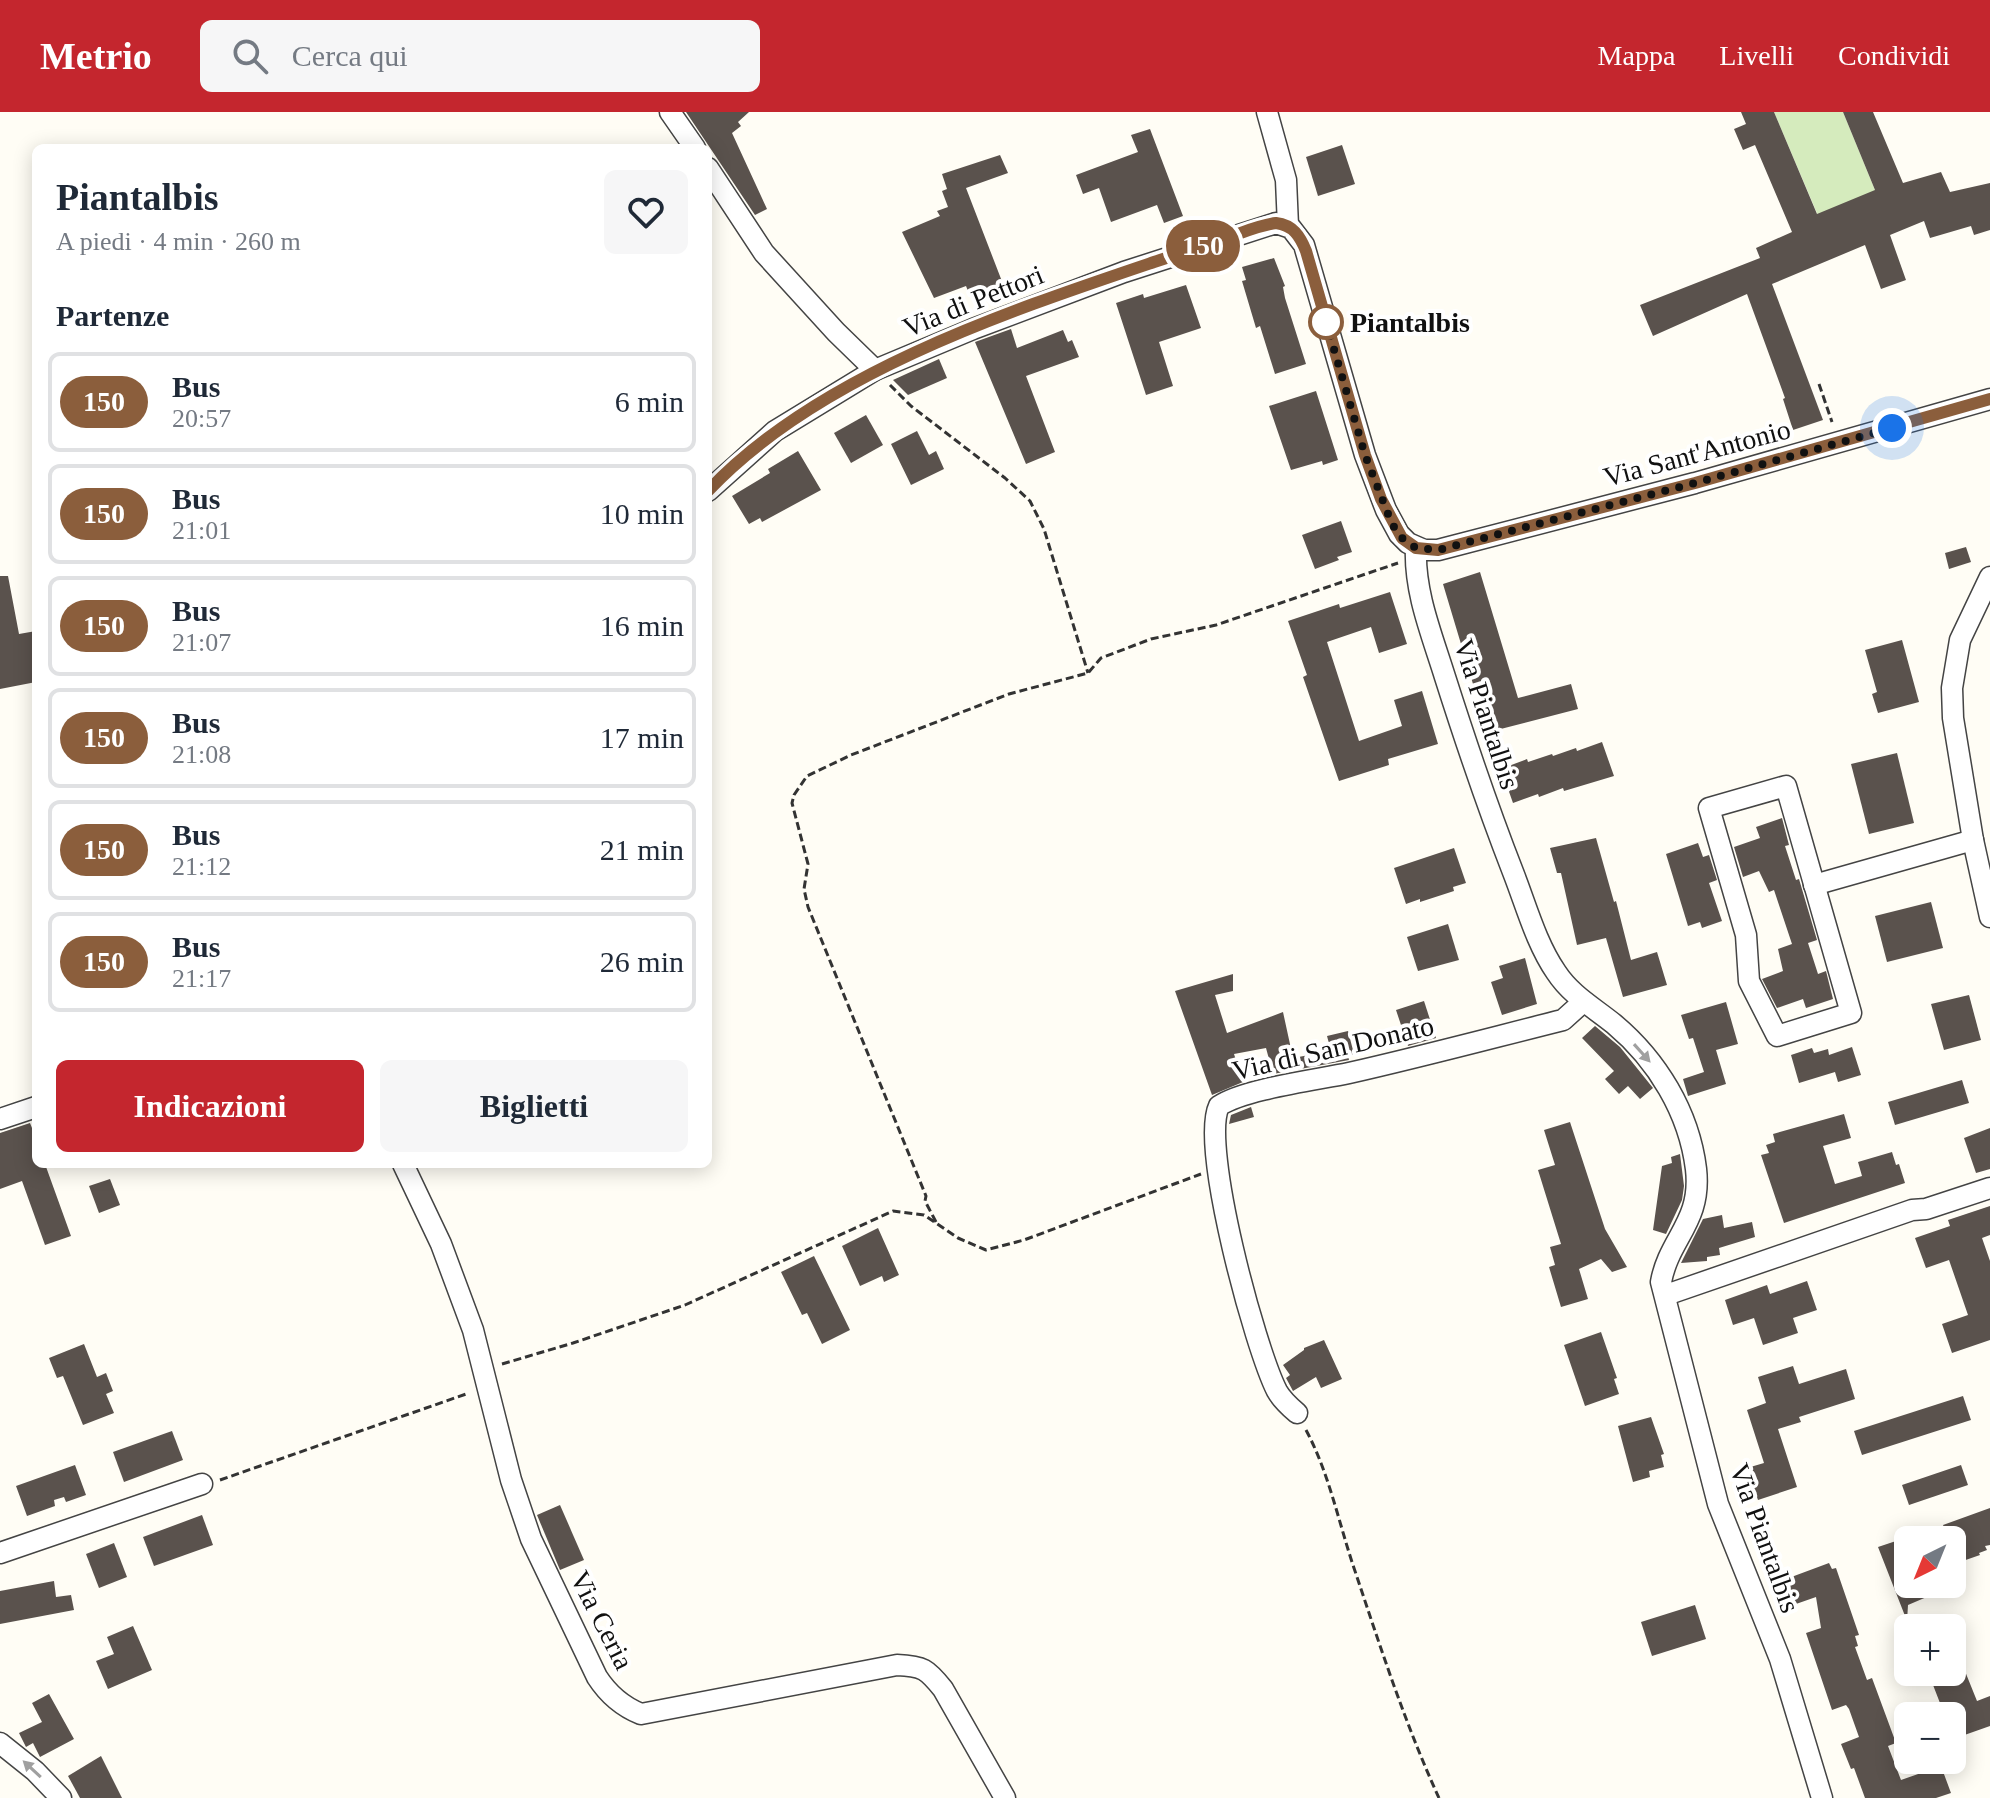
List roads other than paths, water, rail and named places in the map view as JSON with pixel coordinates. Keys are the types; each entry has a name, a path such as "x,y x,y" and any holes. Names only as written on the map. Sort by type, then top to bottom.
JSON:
{"street":[{"path":"670,112 692,144"},
{"path":"1267,112 1286,180 1288,226 1299,236 1306,251 1365,455 1381,499 1399,534 1416,548"},
{"path":"712,174 759,246 790,283 875,370"},
{"name":"Via di Pettori","path":"712,487 775,431 875,370 1124,272 1270,224 1288,226"},
{"name":"Via Sant'Antonio","path":"1416,548 1438,550 1990,399"},
{"name":"Via Piantalbis","path":"1416,548 1416,580 1488,807 1545,953 1555,972 1583,1002 1616,1026 1659,1072 1678,1107 1696,1171 1695,1204 1688,1224 1663,1270 1661,1282 1718,1504 1780,1659 1822,1798"},
{"path":"1990,577 1960,640 1952,688 1953,718 1973,840 1990,917"},
{"path":"1786,786 1814,885 1851,1013 1777,1036 1749,981 1746,935 1709,808 1786,786"},
{"path":"1814,885 1973,840"},
{"name":"Via di San Donato","path":"1297,1413 1278,1394 1236,1262 1216,1168 1215,1115 1219,1106 1227,1101 1563,1020 1583,1002"},
{"path":"0,1119 32,1108"},
{"name":"Via Ceria","path":"405,1168 441,1244 473,1330 511,1480 531,1539 606,1691 627,1708 641,1714 897,1665 919,1665 943,1689 1005,1798"},
{"path":"1666,1295 1912,1210 1926,1209 1990,1188"},
{"path":"0,1553 202,1484"},
{"path":"0,1743 35,1771 61,1798"}],"place":[{"name":"Piantalbis","path":"1326,322"}]}
